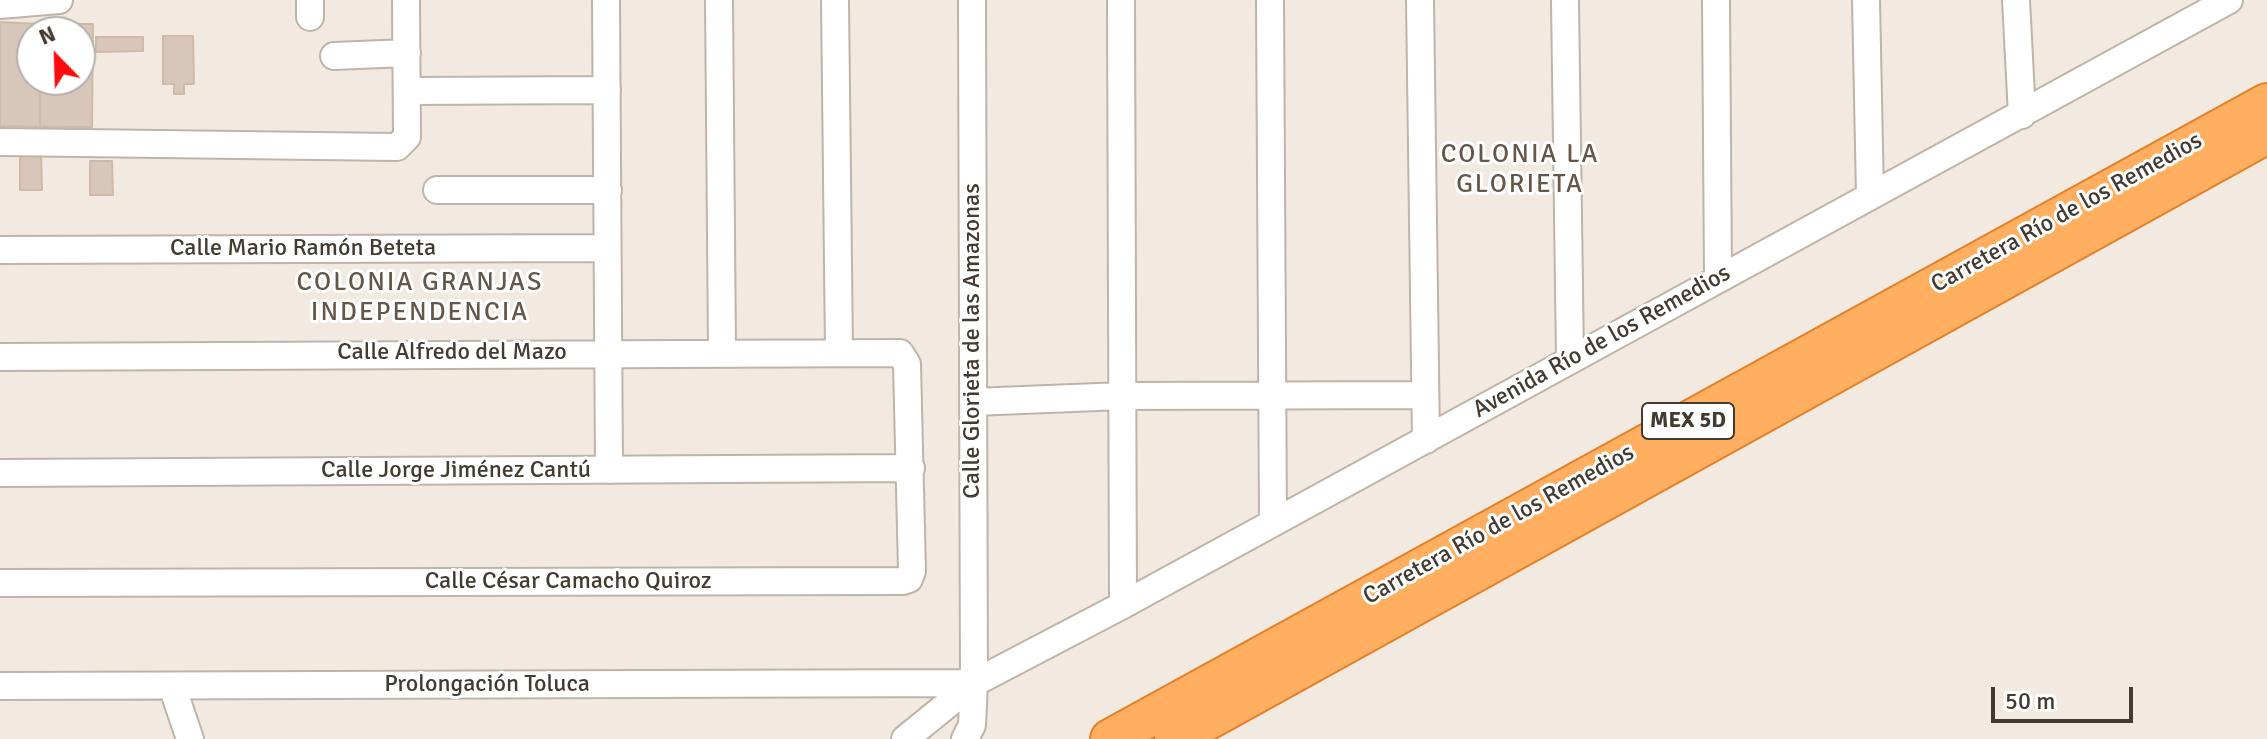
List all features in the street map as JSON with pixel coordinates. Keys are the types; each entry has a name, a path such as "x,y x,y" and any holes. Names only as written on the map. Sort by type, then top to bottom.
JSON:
{"highway":[{"name":"Carretera Río de los Remedios","path":"1110,739 2267,103"},
{"name":"Carretera Río de los Remedios","path":"1174,739 2267,134"}],"street":[{"path":"0,5 59,0"},
{"path":"0,142 392,148 406,142 406,0"},
{"path":"606,0 609,470"},
{"path":"719,0 722,351"},
{"path":"835,0 839,351"},
{"name":"Calle Glorieta de las Amazonas","path":"965,739 972,725 974,683 972,0"},
{"path":"1121,0 1123,605"},
{"path":"1270,0 1273,522"},
{"path":"1420,0 1426,440"},
{"path":"1565,0 1570,359"},
{"path":"1716,0 1718,277"},
{"path":"1866,0 1870,195"},
{"path":"2016,0 2022,115"},
{"name":"Avenida Río de los Remedios","path":"905,739 974,683 1123,605 2229,0"},
{"path":"334,56 407,53"},
{"path":"407,91 607,90"},
{"path":"437,190 608,190"},
{"name":"Calle Mario Ramón Beteta","path":"0,250 607,248"},
{"name":"Calle Alfredo del Mazo","path":"0,357 722,351 895,352 904,355"},
{"name":"Calle César Camacho Quiroz","path":"0,583 903,581 909,579 912,571 911,468 904,355"},
{"path":"973,402 1123,396 1423,395"},
{"name":"Calle Jorge Jiménez Cantú","path":"0,473 911,468"},
{"name":"Prolongación Toluca","path":"0,686 974,683"},
{"path":"172,686 190,739"}],"building":[{"path":"0,22 16,23 16,96 40,96 40,127 0,126"},
{"path":"163,36 193,36 194,84 184,84 184,94 174,94 174,84 163,84"},
{"path":"96,37 143,37 143,51 96,52"},
{"path":"40,96 92,96 92,127 40,127"},
{"path":"20,150 41,150 42,190 20,190"},
{"path":"90,161 112,161 113,195 90,195"}],"district":[{"name":"COLONIA LA GLORIETA","path":"1520,170"},
{"name":"COLONIA GRANJAS INDEPENDENCIA","path":"420,298"}]}
